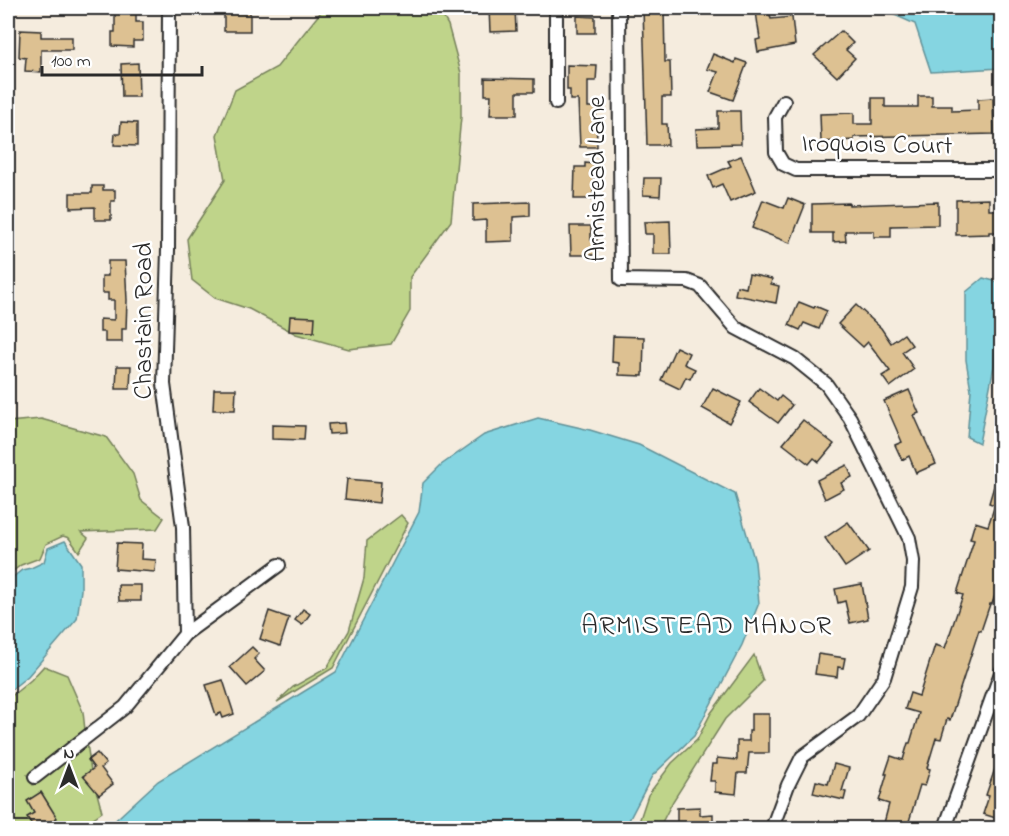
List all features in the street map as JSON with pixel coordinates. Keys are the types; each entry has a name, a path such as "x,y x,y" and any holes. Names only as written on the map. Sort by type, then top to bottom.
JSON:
{"street":[{"name":"Chastain Road","path":"169,8 168,250 164,384 183,527 185,634"},
{"path":"556,8 556,103"},
{"name":"Armistead Lane","path":"619,8 621,280 687,281 700,285 736,328 795,359 826,384 850,418 909,538 913,561 912,587 884,678 858,716 802,757 788,785 772,828"},
{"name":"Iroquois Court","path":"784,100 775,117 776,152 783,164 796,170 1002,170"},
{"path":"35,777 125,706 185,634 279,565"},
{"path":"945,828 1002,670"}],"green space":[{"path":"324,8 438,8 448,25 461,73 461,117 451,221 410,277 410,311 391,344 349,349 296,334 249,309 215,298 192,280 187,239 225,180 217,135 235,90 277,67"},
{"path":"41,419 106,437 133,474 141,500 164,518 157,529 81,532 88,538 79,552 69,538 63,536 46,544 40,558 21,565 8,575 8,422"},
{"path":"401,515 408,523 333,668 277,702 293,687 327,668 349,631 364,578 367,541"},
{"path":"754,655 763,681 725,719 673,801 659,828 637,828 648,795 672,763 697,740 711,713"},
{"path":"44,666 67,675 83,712 85,730 27,775 33,785 87,743 91,771 102,812 79,828 8,828 8,699"}],"water":[{"path":"879,8 1001,8 1001,68 931,72 915,24"},
{"path":"983,278 998,282 994,366 979,443 967,437 971,390 966,360 966,292"},
{"path":"538,418 590,430 639,445 735,494 755,562 759,603 742,645 694,736 652,776 625,828 107,828 158,781 336,672 419,512 423,483 441,465 484,435"},
{"path":"65,541 81,564 81,590 77,619 28,676 8,692 8,581 22,570 44,562 48,548"}],"building":[{"path":"115,8 136,8 136,22 143,22 143,41 133,41 133,47 112,46 112,32 115,32"},
{"path":"224,8 250,8 250,31 224,31"},
{"path":"489,8 515,8 516,31 490,32"},
{"path":"643,8 664,8 665,62 670,62 671,97 662,97 662,124 667,124 668,145 647,145"},
{"path":"769,11 771,19 792,17 795,45 758,52 756,40 760,39 756,12"},
{"path":"577,16 595,17 595,33 577,33"},
{"path":"20,30 41,31 41,37 72,37 72,50 41,50 41,72 25,71 26,58 19,57"},
{"path":"841,31 853,43 846,50 855,58 837,77 814,55"},
{"path":"713,54 735,63 736,59 747,63 733,100 710,92 718,72 707,69"},
{"path":"138,63 139,97 122,97 121,64"},
{"path":"567,65 597,66 596,81 588,81 588,107 596,107 597,147 580,147 578,100 570,100 570,90 567,90"},
{"path":"485,78 534,79 534,92 517,92 517,115 490,115 491,95 485,95"},
{"path":"918,96 932,96 932,106 952,106 952,111 978,110 978,99 993,98 994,134 854,137 854,140 821,142 820,114 854,113 854,124 872,124 872,98 885,98 885,107 918,107"},
{"path":"718,111 740,111 741,144 697,145 696,129 718,128"},
{"path":"121,122 137,123 137,146 114,145 115,134 120,134"},
{"path":"741,156 756,191 730,202 722,184 713,188 708,176 731,166 728,161"},
{"path":"585,163 594,164 593,199 574,199 575,167 585,167"},
{"path":"644,178 661,178 660,196 643,195"},
{"path":"92,186 103,186 103,190 115,190 115,201 111,201 111,220 95,220 95,207 70,208 70,193 92,193"},
{"path":"788,198 805,205 790,243 752,228 763,200 784,208"},
{"path":"989,199 989,210 1002,210 1002,232 956,235 956,200"},
{"path":"530,202 530,216 513,217 513,241 486,242 486,220 473,221 473,204"},
{"path":"938,202 938,225 891,226 891,237 874,237 874,231 845,231 846,241 833,242 833,233 812,233 812,204"},
{"path":"670,221 671,254 653,254 653,234 645,234 644,222"},
{"path":"570,226 591,226 591,240 597,240 597,255 571,255"},
{"path":"108,261 125,261 126,329 122,329 122,342 105,342 105,332 100,332 100,319 114,320 114,300 108,300 108,293 102,293 102,276 108,276"},
{"path":"749,274 772,279 771,284 779,286 776,303 735,295 737,286 746,288"},
{"path":"799,302 827,311 819,329 804,323 800,330 789,325"},
{"path":"856,305 881,328 891,343 904,334 912,345 902,352 914,369 890,387 882,376 890,371 868,342 863,347 838,324"},
{"path":"290,316 315,317 314,332 289,331"},
{"path":"613,336 644,337 643,376 619,375 619,363 612,362"},
{"path":"676,347 689,353 684,364 695,369 690,379 686,377 680,389 661,380"},
{"path":"117,366 131,366 130,389 116,389"},
{"path":"713,388 741,402 729,423 702,408"},
{"path":"759,388 777,401 781,396 792,405 778,423 749,402"},
{"path":"214,389 236,389 235,410 213,410"},
{"path":"909,390 919,413 914,415 936,464 916,473 909,456 902,460 895,445 902,442 884,401"},
{"path":"803,420 834,444 819,462 814,458 809,464 783,444"},
{"path":"344,423 345,433 329,434 328,424"},
{"path":"272,425 305,426 304,440 272,439"},
{"path":"847,465 852,477 841,483 844,489 825,499 817,480"},
{"path":"999,469 1002,469 1002,575 981,631 979,630 950,720 947,719 941,739 936,738 927,768 930,769 925,786 920,785 907,828 900,828 884,823 889,804 879,801 887,774 885,774 891,756 903,760 908,743 910,743 919,713 905,709 910,693 919,696 935,645 945,648 963,595 957,593 974,540 970,539 975,522 988,526 995,505 989,503"},
{"path":"347,479 381,482 379,503 345,499"},
{"path":"848,522 869,551 845,567 825,538"},
{"path":"117,543 142,544 141,559 156,560 155,572 115,569"},
{"path":"862,584 868,619 850,623 845,601 838,603 835,589"},
{"path":"118,585 141,585 141,601 119,601"},
{"path":"303,609 310,614 302,625 295,620"},
{"path":"269,611 289,618 280,646 260,639"},
{"path":"252,647 259,654 254,659 265,671 247,686 230,667"},
{"path":"818,654 845,658 843,668 838,667 837,677 815,674"},
{"path":"223,680 234,714 223,718 221,713 216,715 206,685"},
{"path":"751,714 769,714 769,753 749,753 747,773 738,773 736,794 715,792 715,781 710,781 712,764 717,764 717,758 737,760 737,741 749,741"},
{"path":"97,753 106,764 101,768 113,784 99,795 83,776 94,768 88,760"},
{"path":"1000,754 1002,754 1002,820 983,814 989,796 986,795"},
{"path":"834,764 849,768 842,791 846,792 844,800 813,793 816,781 828,784"},
{"path":"41,792 57,818 39,828 34,828 27,817 34,813 27,801"},
{"path":"700,807 700,815 713,814 713,828 677,828 677,808"}],"district":[{"name":"ARMISTEAD MANOR","path":"707,626"}]}
